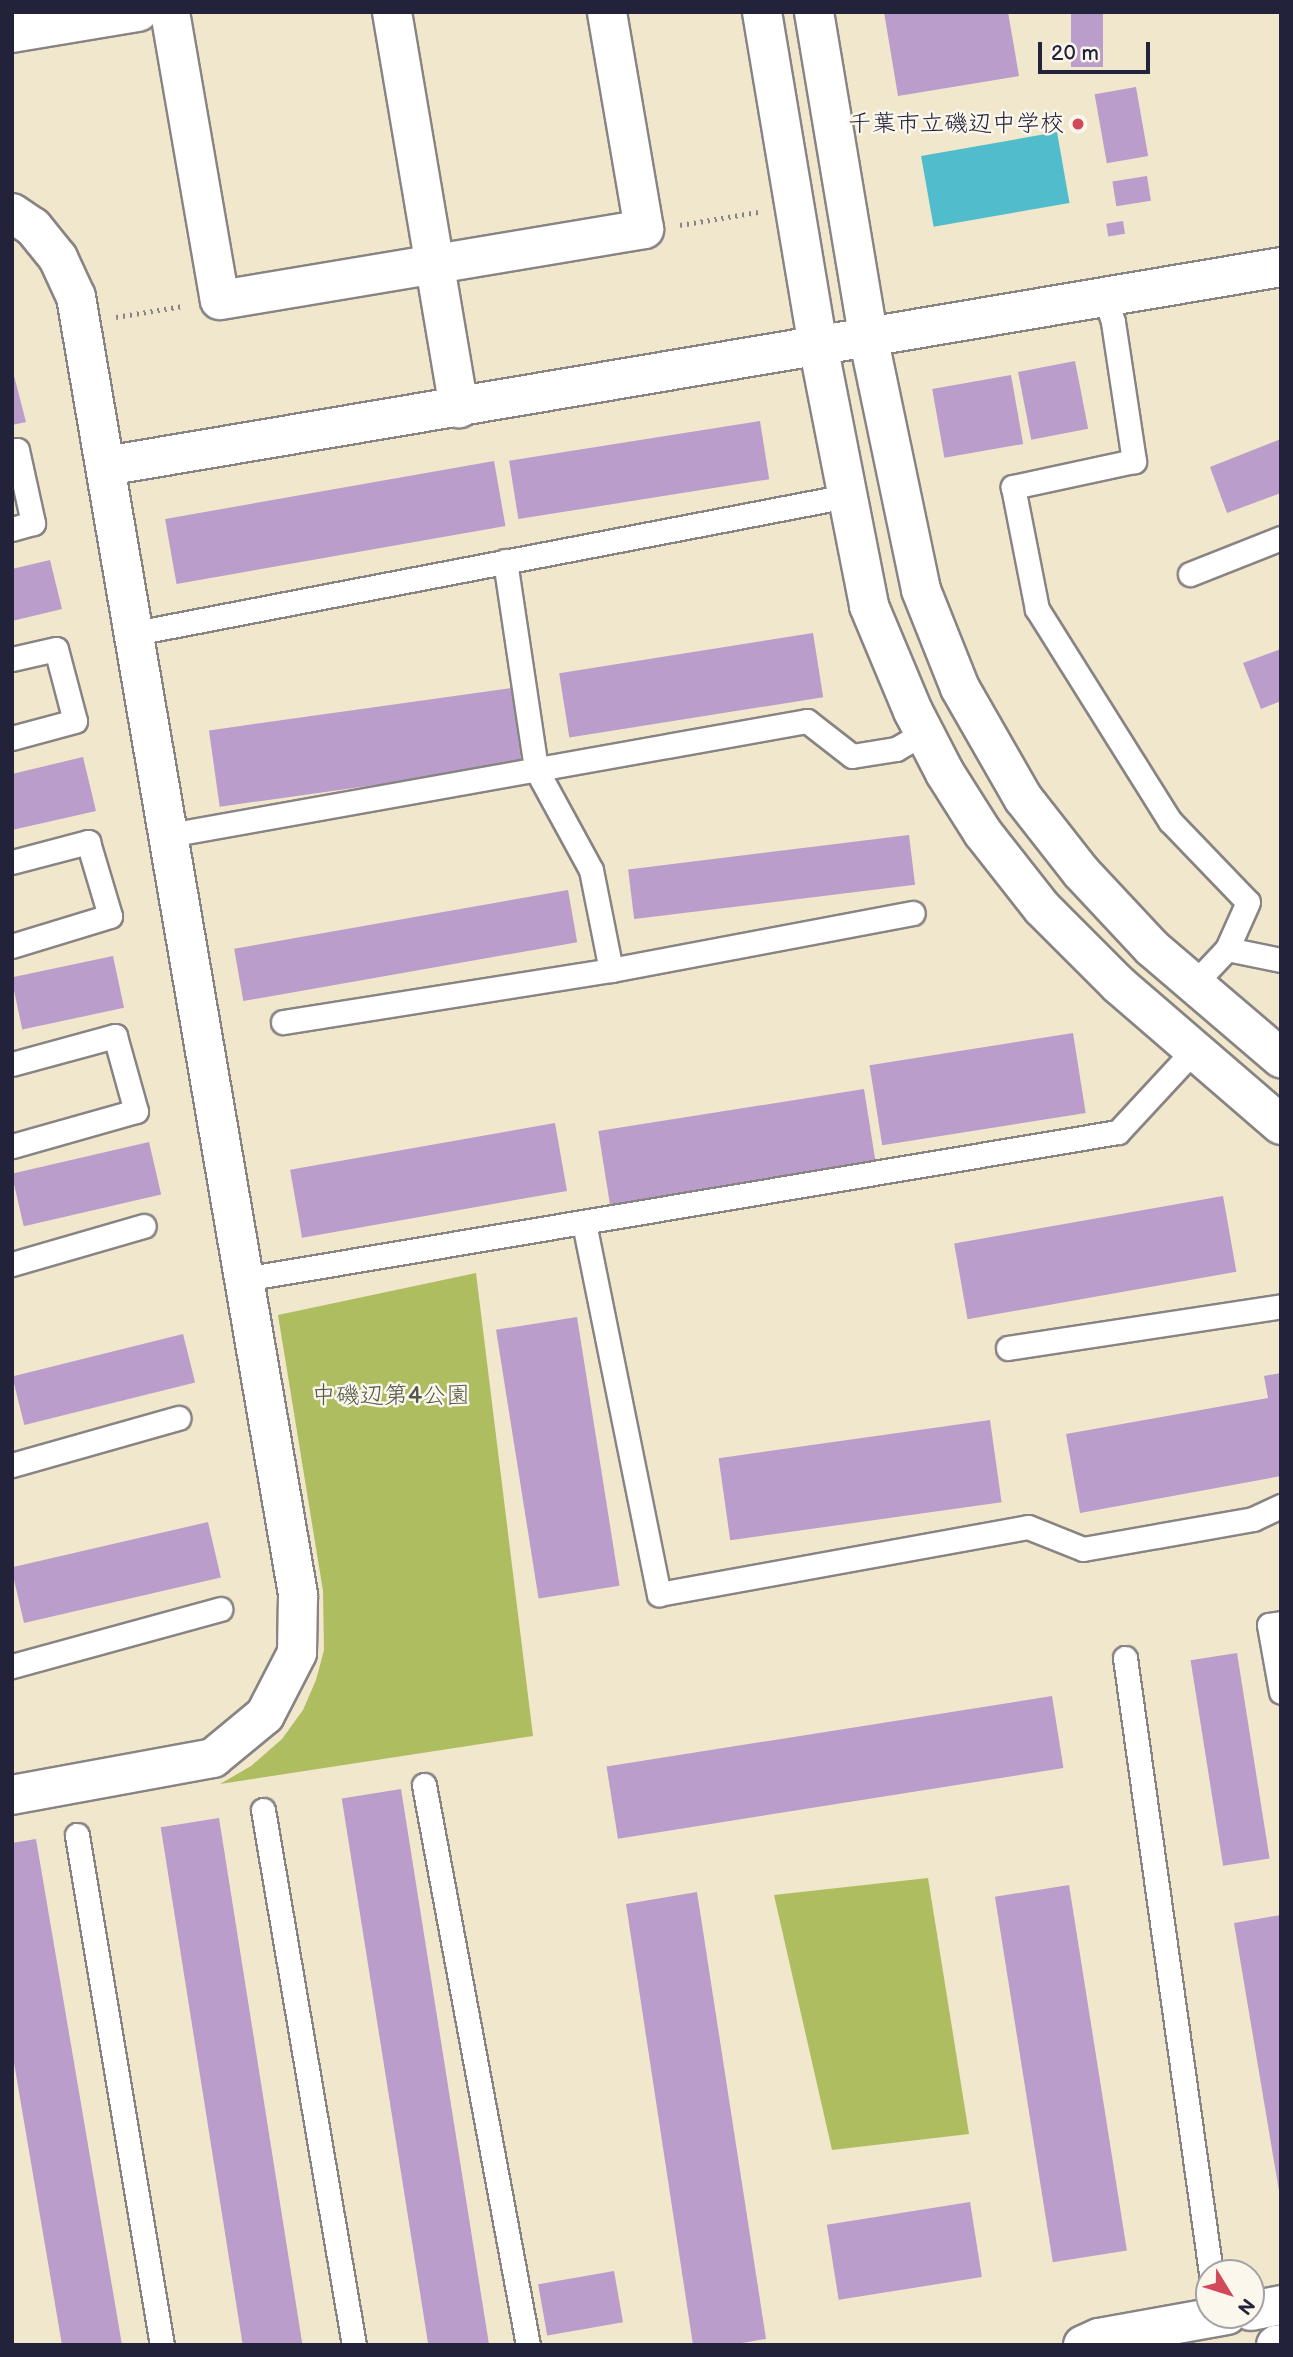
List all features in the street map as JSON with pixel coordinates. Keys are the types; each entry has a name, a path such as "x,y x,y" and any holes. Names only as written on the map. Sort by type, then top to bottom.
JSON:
{"street":[{"path":"12,33 138,12"},
{"path":"170,12 220,300 644,229 607,12"},
{"path":"391,12 459,408"},
{"path":"762,12 818,345 869,606 924,733 983,834 1042,908 1119,985 1281,1125"},
{"path":"814,12 868,336 920,590 960,688 1023,798 1081,872 1152,948 1281,1058"},
{"path":"12,213 33,227 58,258 76,297 298,1595 297,1653 265,1715 213,1758 12,1795"},
{"path":"106,466 1281,267"},
{"path":"1083,2345 1099,2338 1195,2320"}],"lane":[{"path":"1105,297 1113,321 1134,461 1013,487 1037,609 1170,821 1248,902 1227,949 1194,984"},
{"path":"12,451 17,450 33,523 12,529"},
{"path":"135,633 847,496"},
{"path":"1190,574 1281,538"},
{"path":"505,561 536,769 591,870 611,970"},
{"path":"12,659 56,649 75,721 12,738"},
{"path":"169,835 807,722 852,757 896,749 924,733"},
{"path":"12,862 88,842 110,916 12,946"},
{"path":"283,1022 611,970 913,913"},
{"path":"1227,949 1281,960"},
{"path":"12,1064 115,1036 136,1111 12,1146"},
{"path":"244,1279 1118,1132 1194,1049"},
{"path":"584,1223 659,1594 1028,1527 1083,1549 1254,1519 1281,1506"},
{"path":"12,1264 144,1226"},
{"path":"1008,1348 1281,1306"},
{"path":"12,1465 178,1419"},
{"path":"12,1665 220,1609"},
{"path":"1281,1623 1269,1625 1281,1692"},
{"path":"1125,1658 1209,2259"},
{"path":"424,1786 528,2345"},
{"path":"263,1810 354,2345"},
{"path":"77,1835 162,2345"}],"path":[{"path":"644,229 764,211"},
{"path":"105,319 220,300"}],"green space":[{"name":"中磯辺第4公園","path":"476,1273 533,1736 220,1784 251,1766 282,1739 303,1710 316,1680 324,1650 323,1591 278,1315"},
{"path":"928,1878 969,2134 832,2150 774,1895"}],"water":[{"path":"1057,132 1070,203 934,227 921,156"}],"building":[{"path":"884,12 1008,12 1019,76 898,96"},
{"path":"1071,12 1103,12 1103,67 1071,67"},
{"path":"1136,87 1148,156 1107,163 1095,94"},
{"path":"1147,176 1151,201 1116,206 1112,181"},
{"path":"1123,221 1125,234 1108,236 1106,224"},
{"path":"1075,361 1088,429 1031,440 1018,372"},
{"path":"12,368 26,422 12,425"},
{"path":"1011,375 1023,444 944,458 932,389"},
{"path":"760,421 769,479 518,519 509,461"},
{"path":"1281,439 1281,493 1227,513 1210,467"},
{"path":"494,461 505,526 177,584 165,519"},
{"path":"50,560 62,609 12,621 12,569"},
{"path":"813,633 823,697 569,737 559,673"},
{"path":"1281,649 1281,701 1261,709 1243,663"},
{"path":"511,688 522,764 220,807 209,730"},
{"path":"83,757 96,811 12,830 12,774"},
{"path":"909,835 915,885 634,919 628,869"},
{"path":"568,890 577,942 243,1001 234,949"},
{"path":"113,956 124,1008 22,1029 12,977"},
{"path":"1073,1033 1086,1113 882,1145 870,1065"},
{"path":"864,1089 876,1162 610,1204 598,1131"},
{"path":"555,1123 567,1191 302,1238 290,1170"},
{"path":"149,1142 161,1195 24,1226 12,1174"},
{"path":"1223,1196 1236,1272 968,1319 954,1243"},
{"path":"577,1317 620,1586 539,1598 496,1330"},
{"path":"183,1334 195,1383 24,1425 12,1377"},
{"path":"1281,1373 1281,1476 1080,1513 1066,1434 1268,1398 1264,1376"},
{"path":"990,1420 1002,1502 730,1540 719,1458"},
{"path":"208,1522 221,1578 24,1623 12,1567"},
{"path":"1237,1653 1270,1858 1223,1866 1191,1660"},
{"path":"1052,1696 1063,1768 618,1839 607,1767"},
{"path":"401,1789 489,2345 428,2345 342,1798"},
{"path":"219,1818 302,2345 243,2345 161,1827"},
{"path":"36,1839 122,2345 62,2345 12,2051 12,1843"},
{"path":"1069,1885 1127,2250 1053,2262 995,1897"},
{"path":"697,1892 766,2339 730,2345 693,2345 626,1904"},
{"path":"1281,1915 1281,2191 1279,2191 1234,1923"},
{"path":"970,2202 982,2277 839,2300 827,2225"},
{"path":"614,2271 623,2322 547,2336 538,2284"}],"place":[{"name":"千葉市立磯辺中学校","path":"1078,124"}]}
